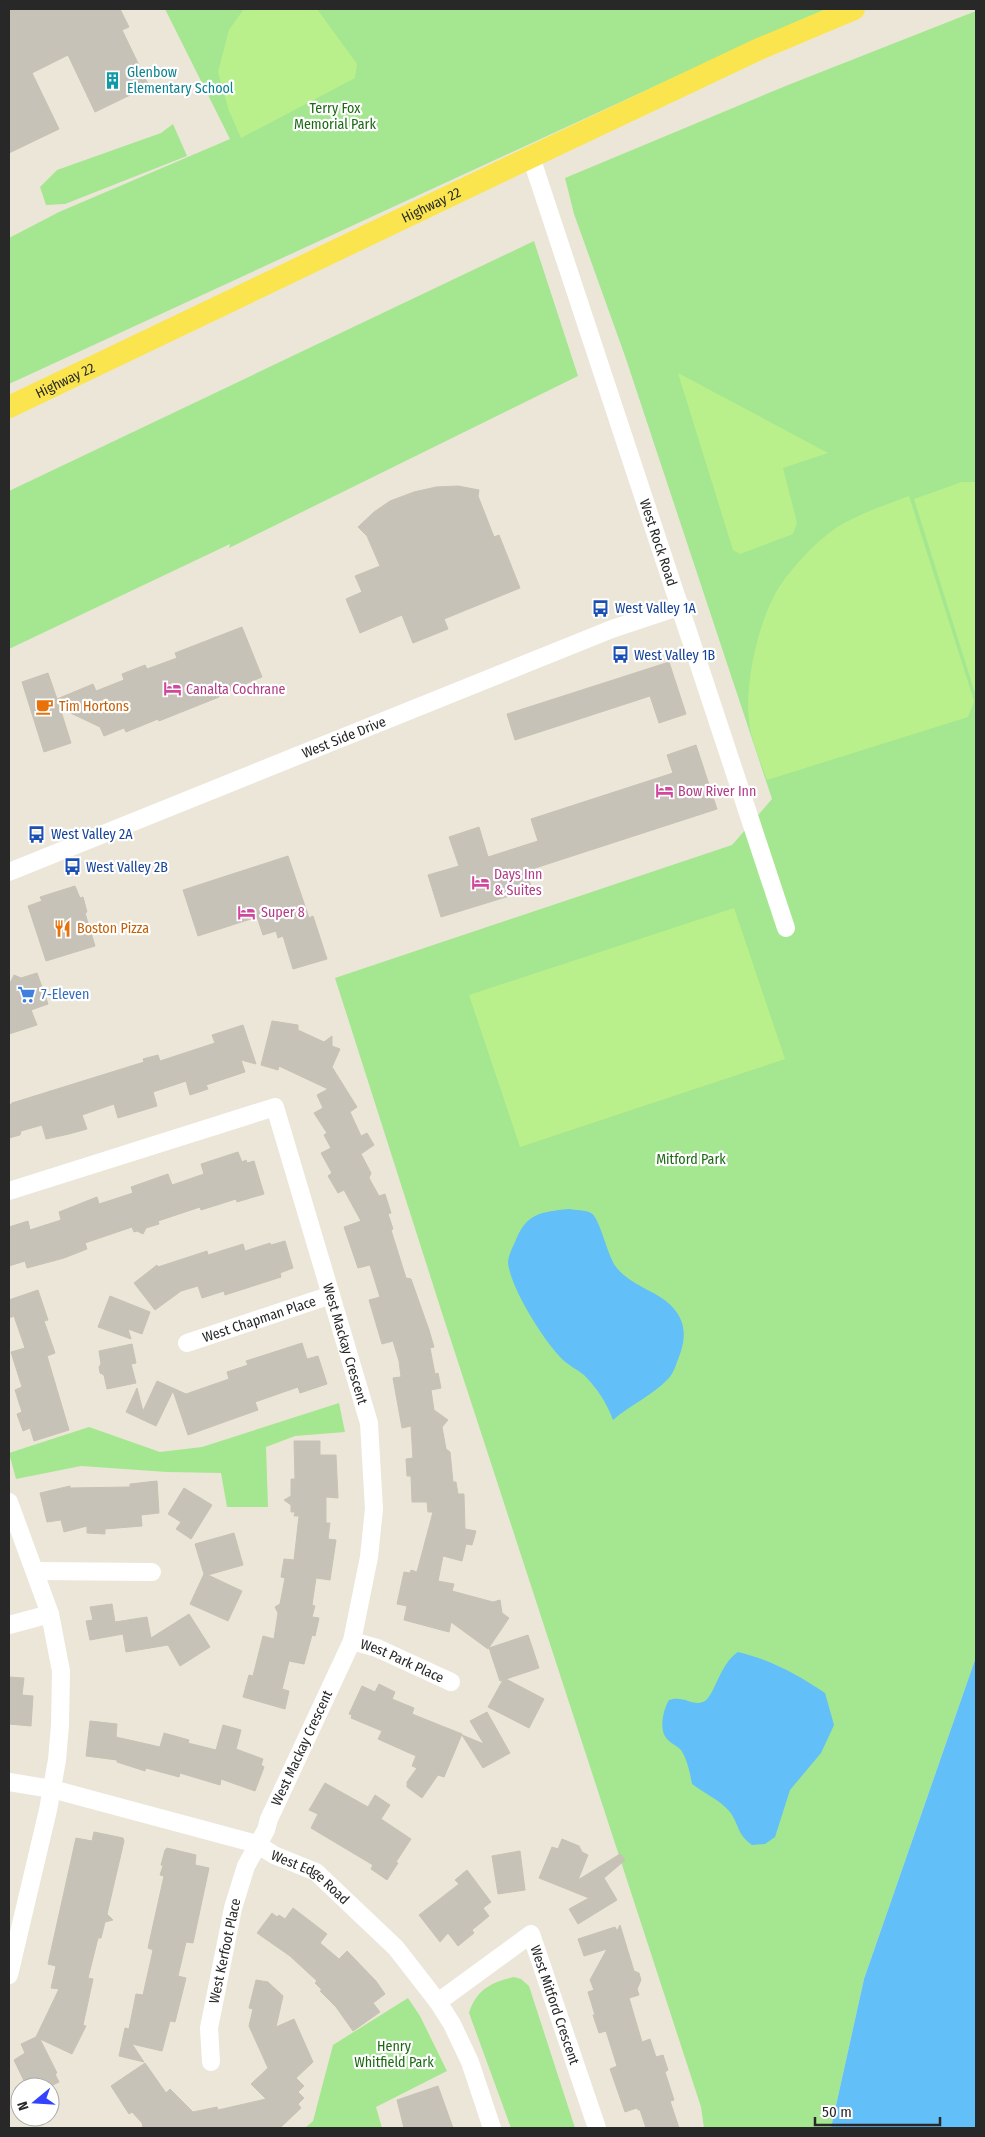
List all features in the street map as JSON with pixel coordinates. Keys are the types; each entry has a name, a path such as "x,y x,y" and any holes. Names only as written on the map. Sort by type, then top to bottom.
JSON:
{"main road":[{"name":"Highway 22","path":"9,407 531,156 757,50 854,9"}],"street":[{"name":"West Rock Road","path":"531,156 786,928"},
{"name":"West Side Drive","path":"9,872 612,629 681,606"},
{"name":"West Mackay Crescent","path":"9,1191 275,1107 369,1422 374,1509 371,1538 352,1641 269,1818 266,1830 257,1844"},
{"name":"West Chapman Place","path":"187,1343 331,1295"},
{"path":"9,1502 50,1614 61,1671 60,1725 52,1789 9,1975"},
{"path":"35,1570 152,1572"},
{"path":"9,1625 50,1614"},
{"name":"West Park Place","path":"352,1641 377,1648 451,1682"},
{"name":"West Edge Road","path":"9,1782 52,1789 257,1844 274,1855 316,1872 396,1948 438,2002 470,2062 492,2128"},
{"name":"West Kerfoot Place","path":"211,2062 210,2028 233,1908 246,1866 257,1844"},
{"name":"West Mitford Crescent","path":"438,2002 531,1934 596,2128"}],"green space":[{"name":"Terry Fox Memorial Park","path":"165,9 832,9 753,41 9,384 9,238 59,212 230,139"},
{"path":"244,9 317,9 357,64 355,78 241,138 229,111 218,72 229,30"},
{"name":"Mitford Park","path":"976,11 976,1657 864,1979 831,2128 704,2128 701,2107 335,978 732,845 772,799 625,356 574,214 565,178 788,85"},
{"path":"173,124 187,156 65,204 46,205 40,187 57,170 161,133"},
{"path":"534,241 578,376 229,548 230,544 9,649 9,491"},
{"path":"678,373 828,453 783,468 797,523 793,534 740,554 733,550"},
{"path":"962,482 976,482 976,696 914,499"},
{"path":"909,496 974,701 968,717 767,780 751,733 748,700 756,644 767,610 774,596 794,567 830,532 856,517"},
{"path":"734,908 785,1059 520,1147 469,995"},
{"path":"339,1403 345,1432 295,1436 266,1447 268,1507 227,1507 221,1473 167,1472 81,1466 16,1479 9,1453 89,1427 160,1452 202,1447"},
{"path":"514,1977 521,1979 529,1986 575,2128 511,2128 469,2013 476,1998 486,1988 498,1981"},
{"name":"Henry Whitfield Park","path":"408,1998 420,2016 447,2071 376,2107 382,2128 305,2128 313,2121 333,2045"}],"water":[{"path":"569,1209 586,1211 594,1216 616,1267 621,1273 640,1286 666,1301 678,1315 684,1330 683,1345 669,1377 662,1385 613,1420 605,1402 593,1385 584,1375 567,1364 546,1340 529,1314 510,1274 508,1263 510,1252 524,1225 543,1213"},
{"path":"738,1652 762,1659 784,1669 825,1693 834,1725 821,1753 790,1790 775,1837 765,1844 752,1845 747,1841 730,1812 717,1800 692,1784 688,1766 681,1750 665,1736 662,1726 663,1715 669,1700 679,1699 695,1703 703,1702 710,1695 726,1664"},
{"path":"976,1657 976,2128 831,2128 864,1979"}],"building":[{"name":"Glenbow Elementary School","path":"9,9 120,9 129,27 122,30 149,86 95,112 68,55 32,73 59,129 9,153"},
{"path":"458,486 479,490 478,496 494,537 499,535 520,588 444,619 448,629 413,643 402,615 360,633 346,599 362,592 355,576 380,566 367,536 358,527 374,512 390,501 414,492 436,487"},
{"path":"242,627 262,677 159,721 158,719 126,732 124,728 104,736 100,727 60,708 71,743 44,752 22,682 48,673 57,699 93,684 96,691 124,680 122,674 145,665 147,669 177,658 175,653"},
{"path":"669,662 686,714 659,723 650,696 515,740 507,714"},
{"name":"Bow River Inn","path":"696,745 717,809 526,871 532,889 441,917 428,875 459,866 449,837 479,827 488,857 538,841 531,819 673,773 667,755"},
{"name":"Super 8","path":"288,856 309,918 313,916 327,959 293,969 283,936 278,938 276,931 263,935 257,917 198,936 183,890"},
{"name":"Boston Pizza","path":"75,886 80,898 83,897 87,912 85,913 95,946 46,961 28,906 42,901 40,897"},
{"name":"7-Eleven","path":"37,973 48,1004 31,1010 37,1025 9,1034 9,985 14,975 21,978"},
{"path":"272,1021 298,1025 298,1030 324,1042 332,1036 332,1046 340,1049 332,1067 357,1107 350,1112 361,1136 367,1133 374,1145 361,1154 371,1173 369,1178 379,1196 385,1194 391,1213 388,1214 393,1229 391,1230 406,1278 411,1279 429,1330 434,1347 430,1348 435,1374 438,1373 441,1388 431,1390 434,1410 448,1420 442,1427 446,1449 450,1452 453,1482 456,1482 458,1494 464,1494 465,1529 476,1531 472,1545 466,1544 462,1561 443,1556 438,1581 454,1584 452,1591 493,1602 500,1600 502,1613 509,1618 488,1649 451,1622 449,1632 404,1620 407,1606 397,1604 404,1572 410,1573 411,1570 417,1572 433,1512 428,1512 427,1502 412,1502 411,1476 407,1476 406,1459 413,1458 411,1426 402,1428 393,1378 401,1377 399,1361 393,1341 382,1344 369,1300 380,1297 370,1265 358,1268 344,1227 361,1221 344,1190 338,1193 328,1176 332,1173 321,1153 331,1148 324,1135 327,1133 314,1113 323,1108 317,1095 328,1089 279,1066 278,1070 261,1065"},
{"path":"243,1025 256,1064 241,1060 245,1072 206,1085 208,1089 190,1095 186,1081 153,1092 157,1106 118,1118 114,1104 82,1115 87,1129 46,1139 42,1125 21,1131 20,1135 9,1138 9,1106 12,1103 144,1062 143,1059 158,1055 160,1061 215,1043 212,1035"},
{"path":"238,1152 242,1162 246,1160 247,1163 254,1161 264,1194 237,1202 236,1199 201,1210 200,1207 158,1221 159,1224 146,1228 143,1234 137,1231 134,1232 132,1227 85,1243 87,1249 64,1258 27,1268 25,1261 9,1266 9,1227 28,1221 30,1230 61,1220 59,1212 97,1197 99,1204 133,1193 131,1187 168,1174 172,1185 204,1174 201,1164"},
{"path":"285,1241 293,1268 280,1273 281,1277 225,1295 224,1291 202,1298 198,1286 181,1291 155,1310 134,1283 157,1265 158,1267 207,1251 208,1255 243,1244 245,1251 270,1243 271,1245"},
{"path":"38,1290 48,1320 44,1321 55,1353 47,1356 69,1430 34,1441 30,1428 23,1431 17,1414 22,1412 15,1390 22,1387 11,1352 25,1348 14,1316 9,1318 9,1300"},
{"path":"110,1296 150,1312 142,1334 128,1329 131,1339 98,1327"},
{"path":"302,1343 307,1359 318,1356 327,1384 300,1393 298,1387 255,1402 258,1410 188,1435 173,1391 156,1426 126,1412 137,1388 143,1411 157,1381 186,1394 229,1379 227,1372 248,1365 246,1361"},
{"path":"132,1344 136,1363 131,1364 136,1383 107,1389 104,1375 100,1373 99,1351"},
{"path":"294,1441 320,1441 320,1455 336,1455 338,1498 326,1497 326,1523 330,1523 328,1539 336,1540 330,1580 316,1578 312,1605 315,1606 312,1617 319,1618 315,1636 312,1635 304,1664 289,1661 282,1689 289,1691 285,1709 243,1697 249,1675 253,1676 263,1636 274,1639 278,1613 275,1607 280,1604 285,1578 281,1577 284,1559 294,1560 299,1516 294,1516 295,1512 291,1512 291,1505 284,1500 291,1496 291,1479 295,1479"},
{"path":"157,1481 159,1513 141,1515 142,1526 105,1529 105,1534 87,1533 87,1526 64,1532 61,1520 47,1522 40,1493 70,1486 70,1488 130,1487 130,1484"},
{"path":"184,1488 212,1505 191,1539 176,1529 181,1522 168,1514"},
{"path":"234,1533 243,1565 208,1575 242,1591 228,1621 190,1604 204,1574 195,1544"},
{"path":"112,1604 115,1622 147,1617 151,1638 189,1614 210,1647 180,1666 168,1645 126,1652 123,1634 90,1640 86,1621 93,1620 90,1607"},
{"path":"528,1635 539,1668 506,1679 544,1699 529,1728 488,1707 503,1680 500,1681 489,1648"},
{"path":"9,1677 24,1678 22,1695 33,1696 31,1726 9,1724"},
{"path":"379,1684 395,1692 392,1699 414,1708 412,1714 462,1734 444,1777 438,1775 422,1798 407,1787 407,1782 417,1768 412,1766 416,1756 378,1739 382,1731 351,1718 352,1715 349,1714 362,1686 375,1692"},
{"path":"487,1712 510,1753 483,1768 462,1735 484,1744 470,1721"},
{"path":"90,1721 117,1724 116,1737 160,1747 164,1733 189,1740 188,1743 216,1750 223,1725 241,1730 236,1749 263,1759 261,1765 264,1767 255,1791 221,1779 220,1785 180,1773 179,1777 146,1768 145,1771 117,1762 117,1760 86,1756"},
{"path":"325,1783 368,1807 375,1795 390,1805 381,1819 411,1839 387,1880 371,1869 373,1865 311,1828 318,1814 309,1810"},
{"path":"94,1832 123,1838 124,1841 107,1914 113,1920 105,1922 101,1938 98,1938 88,1978 93,1979 83,2025 86,2026 72,2054 40,2039 57,2073 55,2074 56,2077 22,2077 14,2060 25,2053 21,2044 36,2037 59,1989 51,1988 56,1966 48,1964 76,1838 92,1841"},
{"path":"562,1839 579,1846 582,1852 588,1855 578,1880 620,1854 625,1860 604,1878 617,1900 578,1924 569,1909 589,1898 539,1878 552,1847 558,1849"},
{"path":"167,1848 196,1855 195,1865 209,1868 193,1943 186,1942 178,1976 186,1978 175,2022 170,2021 162,2051 132,2044 144,2062 119,2056 125,2028 129,2029 136,1994 143,1995 153,1950 148,1948 164,1876 160,1875 163,1866 161,1865"},
{"path":"520,1851 525,1890 498,1894 492,1856"},
{"path":"467,1870 491,1902 483,1908 489,1916 472,1930 474,1933 458,1946 448,1933 440,1942 419,1915 459,1884 455,1880"},
{"path":"293,1908 327,1934 320,1943 339,1959 347,1951 376,1981 385,1994 373,2003 380,2012 353,2031 336,2007 320,1991 322,1990 315,1983 317,1981 290,1956 257,1933 272,1913 277,1917 279,1915 285,1919"},
{"path":"620,1925 634,1971 639,1973 641,1980 637,1989 639,1995 629,1998 642,2042 650,2039 656,2057 663,2055 668,2070 665,2072 674,2100 670,2101 679,2128 646,2128 640,2110 637,2108 625,2112 610,2069 617,2066 606,2031 599,2033 593,2015 595,2015 588,1992 594,1990 590,1980 607,1949 584,1956 578,1939 615,1927 617,1931"},
{"path":"256,1980 268,1982 283,1996 276,2027 294,2019 313,2062 296,2078 304,2086 298,2092 304,2098 298,2104 301,2108 280,2128 143,2128 142,2123 132,2112 129,2114 111,2086 145,2063 166,2093 170,2089 193,2112 217,2107 218,2110 266,2099 251,2084 268,2068 249,2026 253,2009 249,2008"},
{"path":"438,2086 453,2128 404,2128 397,2100"}],"place":[{"name":"Glenbow Elementary School","path":"113,80"},
{"name":"West Valley 1A","path":"601,608"},
{"name":"West Valley 1B","path":"620,655"},
{"name":"Canalta Cochrane","path":"172,689"},
{"name":"Tim Hortons","path":"45,706"},
{"name":"Bow River Inn","path":"664,791"},
{"name":"West Valley 2A","path":"37,834"},
{"name":"West Valley 2B","path":"72,867"},
{"name":"Days Inn & Suites","path":"480,882"},
{"name":"Super 8","path":"247,912"},
{"name":"Boston Pizza","path":"63,928"},
{"name":"7-Eleven","path":"27,994"}]}
